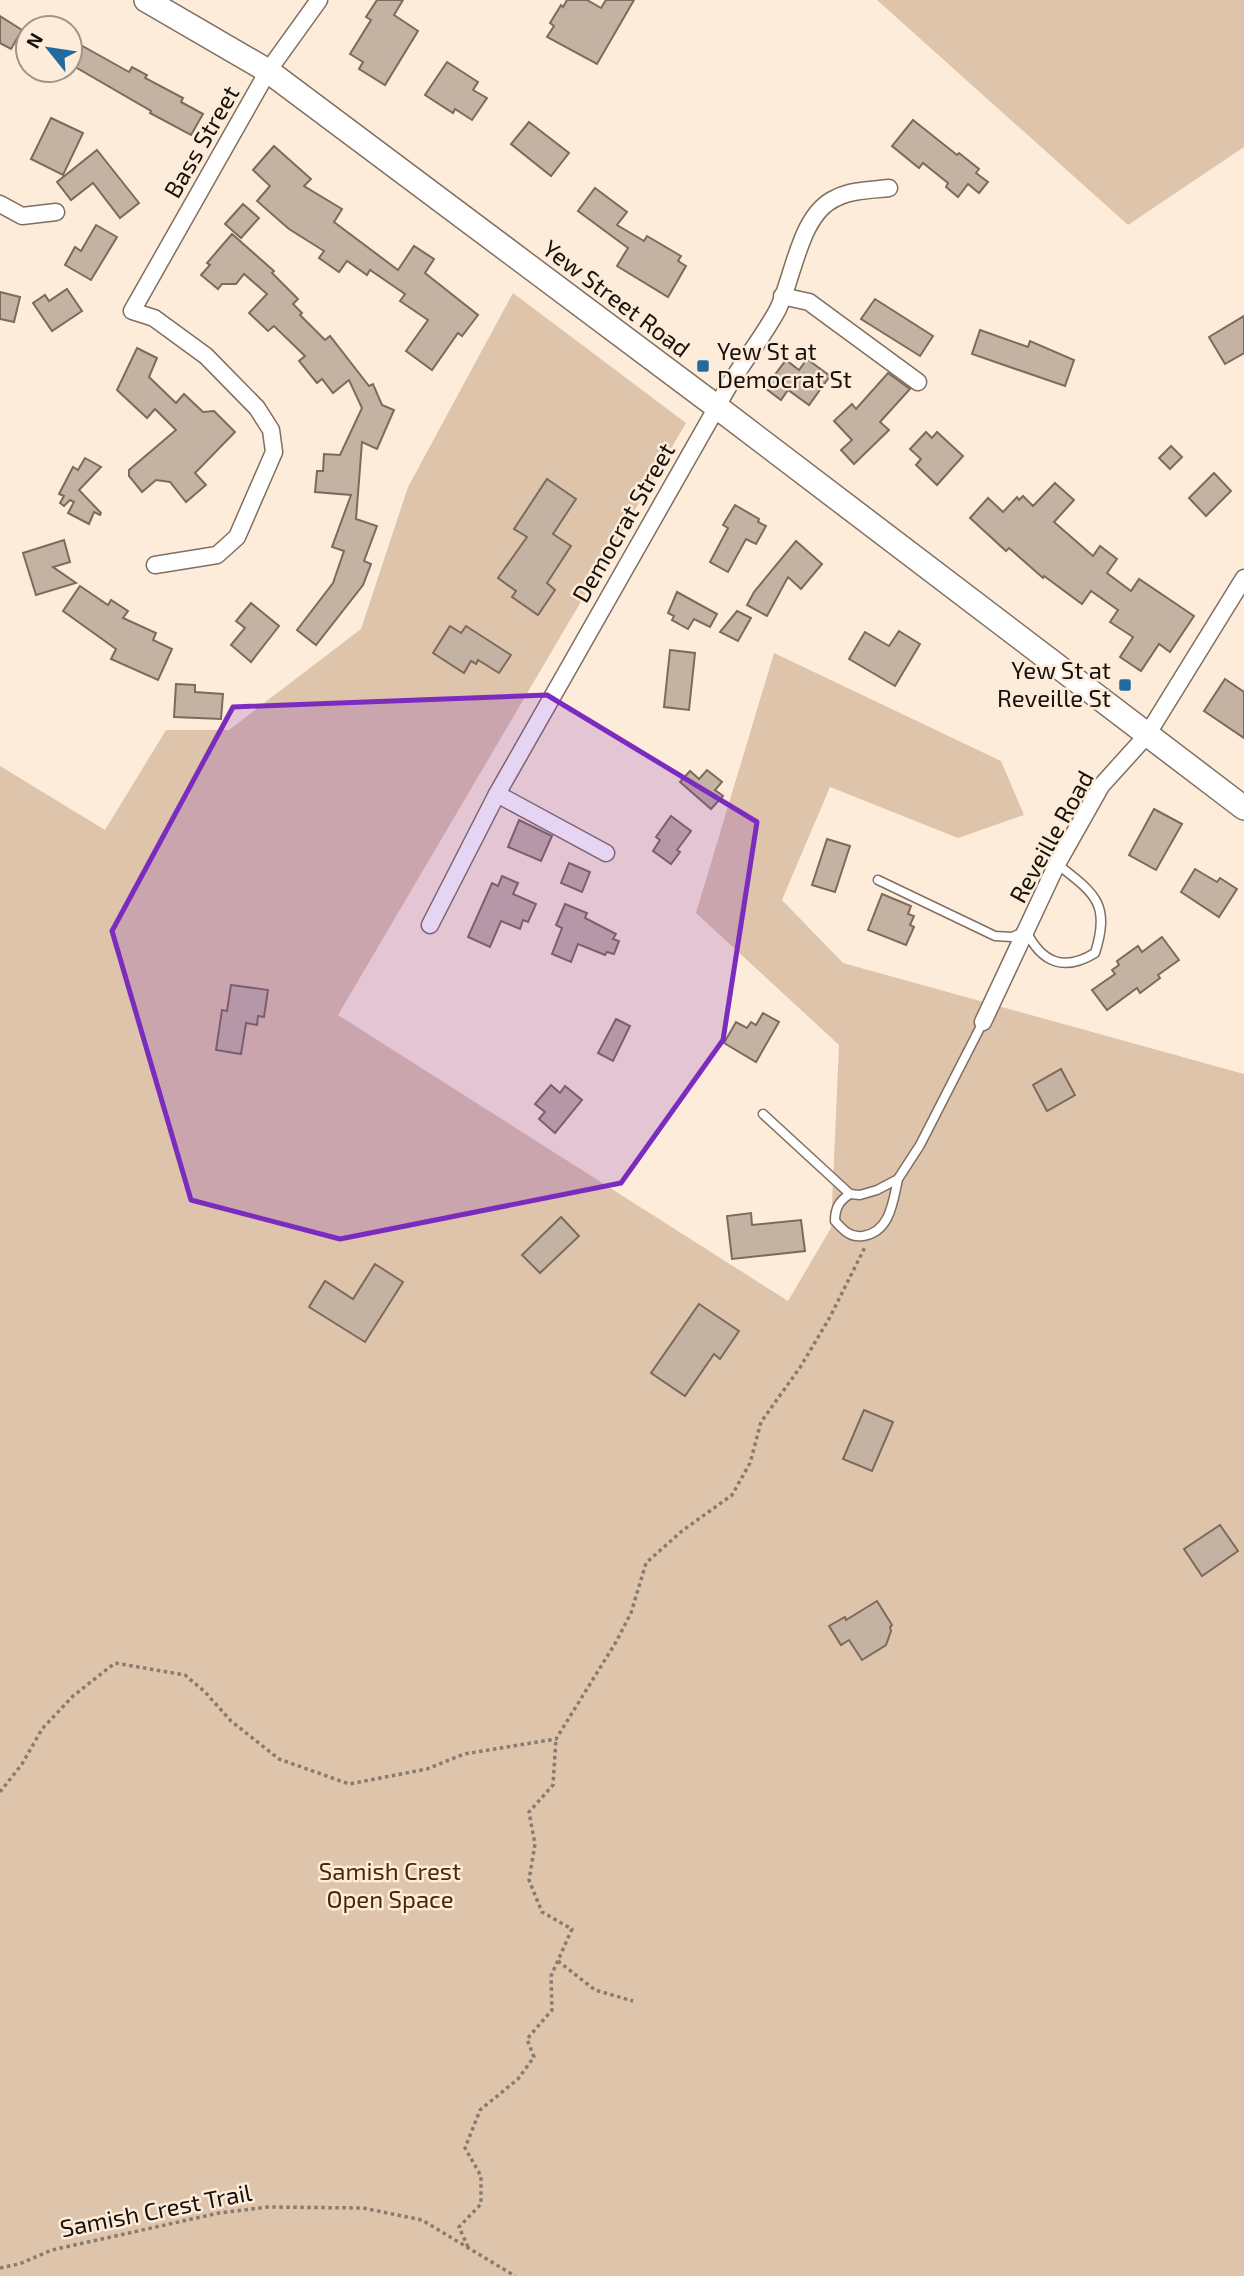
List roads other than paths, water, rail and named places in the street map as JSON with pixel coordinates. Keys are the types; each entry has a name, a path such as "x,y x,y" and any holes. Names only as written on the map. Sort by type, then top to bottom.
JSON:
{"street":[{"name":"Yew Street Road","path":"146,0 268,71 717,407 1244,808"},
{"name":"Bass Street","path":"155,565 217,555 228,546 237,537 274,452 271,430 257,408 233,382 179,335 154,318 132,311 268,71 319,0"},
{"name":"Democrat Street","path":"430,925 497,794 730,380 777,310 800,246 815,216 835,198 890,188"},
{"path":"0,204 22,216 56,212"},
{"path":"782,296 809,302 918,382"},
{"name":"Reveille Road","path":"983,1021 1057,864 1101,786 1147,735 1244,578"},
{"path":"497,794 606,853"}],"lane":[{"path":"878,880 995,936 1012,937 1027,931 1032,943 1045,957 1059,962 1078,963 1095,953 1101,935 1101,914 1095,895 1057,864"},
{"path":"898,1179 877,1191 850,1194 843,1198 835,1209 835,1221 845,1232 857,1237 869,1235 882,1227 890,1214 898,1179 920,1145 983,1021"},
{"path":"763,1114 850,1194"}],"place":[{"name":"Yew St at Democrat St","path":"703,366"},
{"name":"Yew St at Reveille St","path":"1125,685"}],"park label":[{"name":"Samish Crest Open Space","path":"390,1886"}]}
